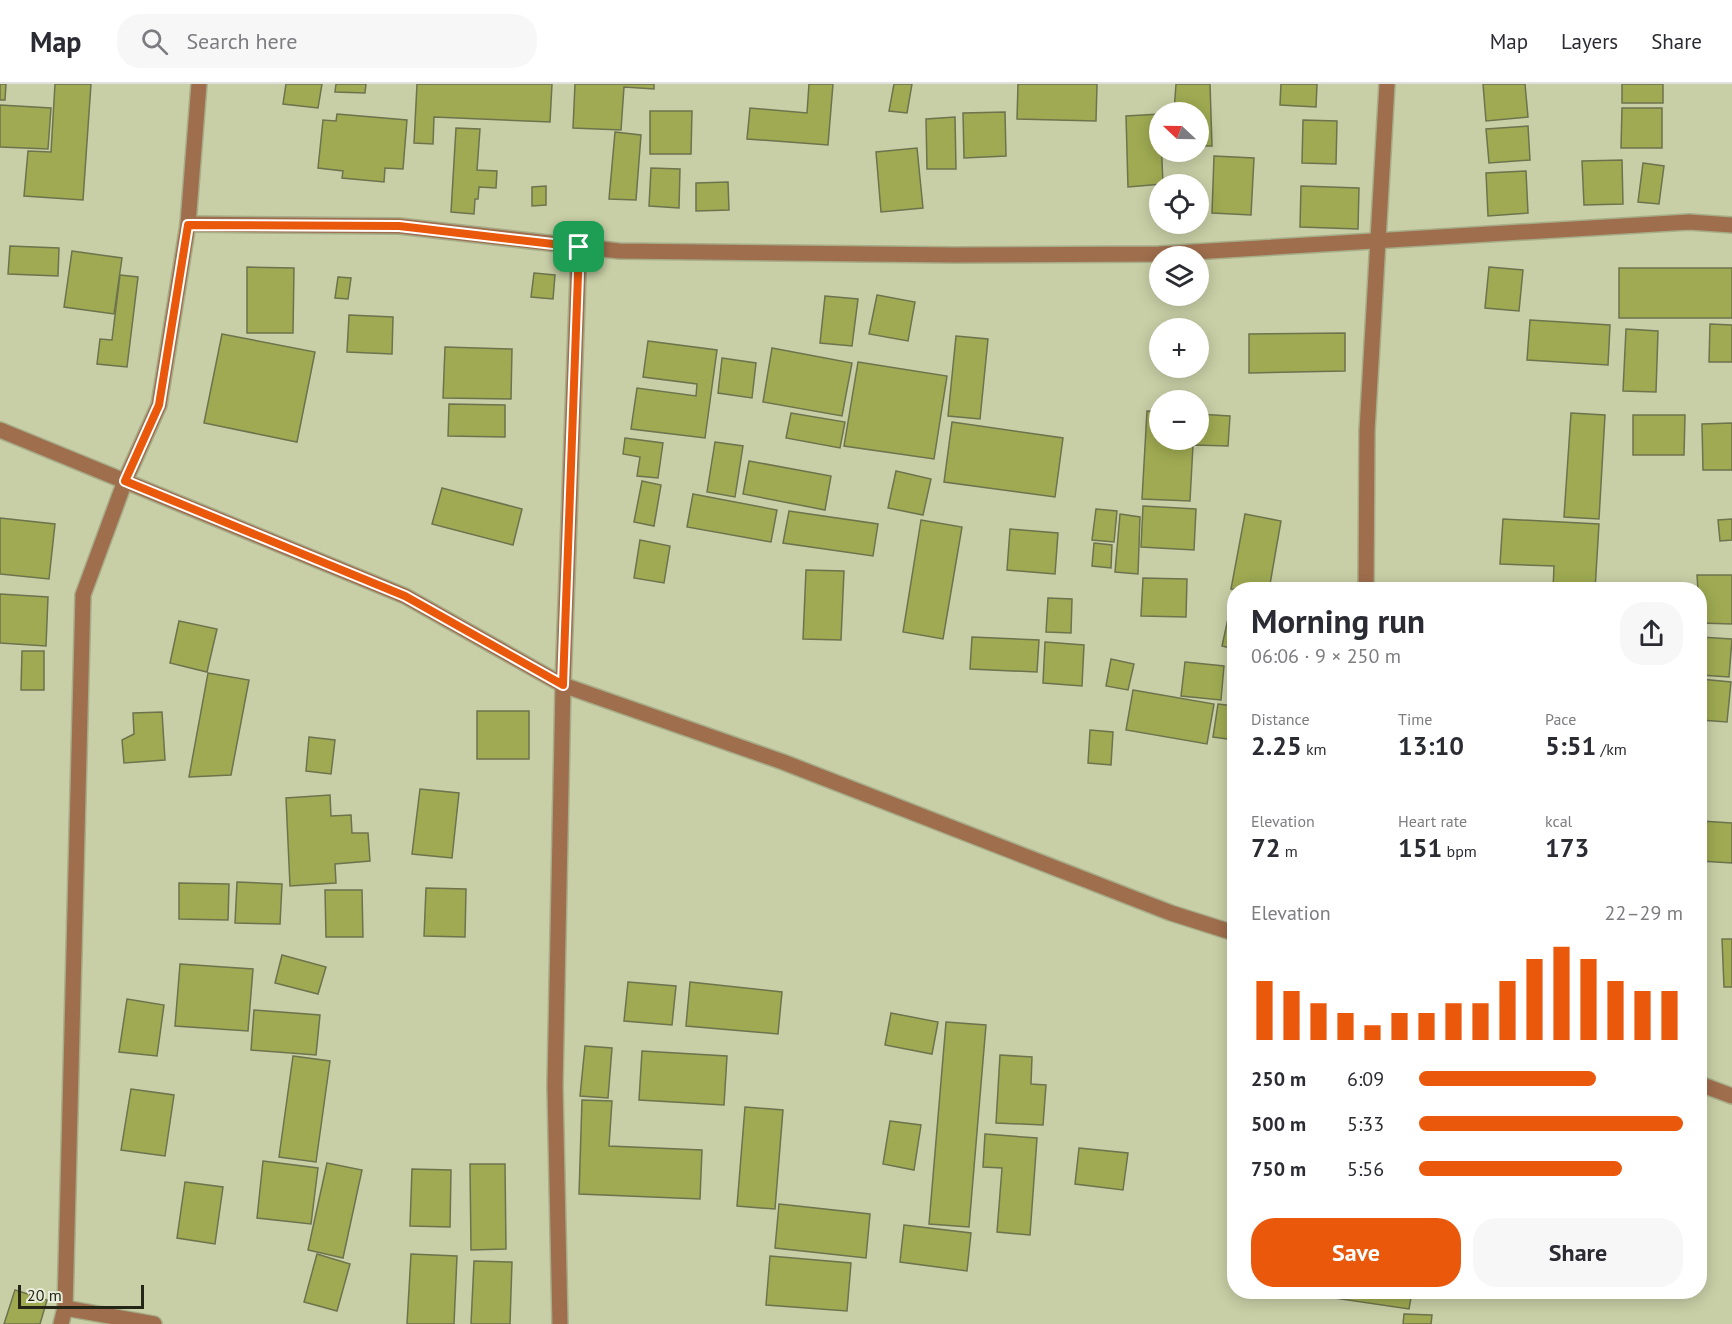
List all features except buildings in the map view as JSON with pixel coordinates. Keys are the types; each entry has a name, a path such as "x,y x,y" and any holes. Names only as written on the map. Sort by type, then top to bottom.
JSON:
{"street":[{"path":"61,1324 65,1308 83,595 125,481 159,405 188,225 198,84"},
{"path":"1366,582 1367,431 1387,84"},
{"path":"188,225 399,226 619,251 1137,255 1689,222 1732,225"},
{"path":"560,1324 555,1086 563,685 579,247"},
{"path":"0,430 405,596 563,685 783,762 1171,913 1227,931"},
{"path":"1707,1087 1732,1096"},
{"path":"65,1308 154,1324"}],"route":[{"path":"188,225 399,226 579,247 563,685 405,596 125,481 159,405 188,225"}]}
